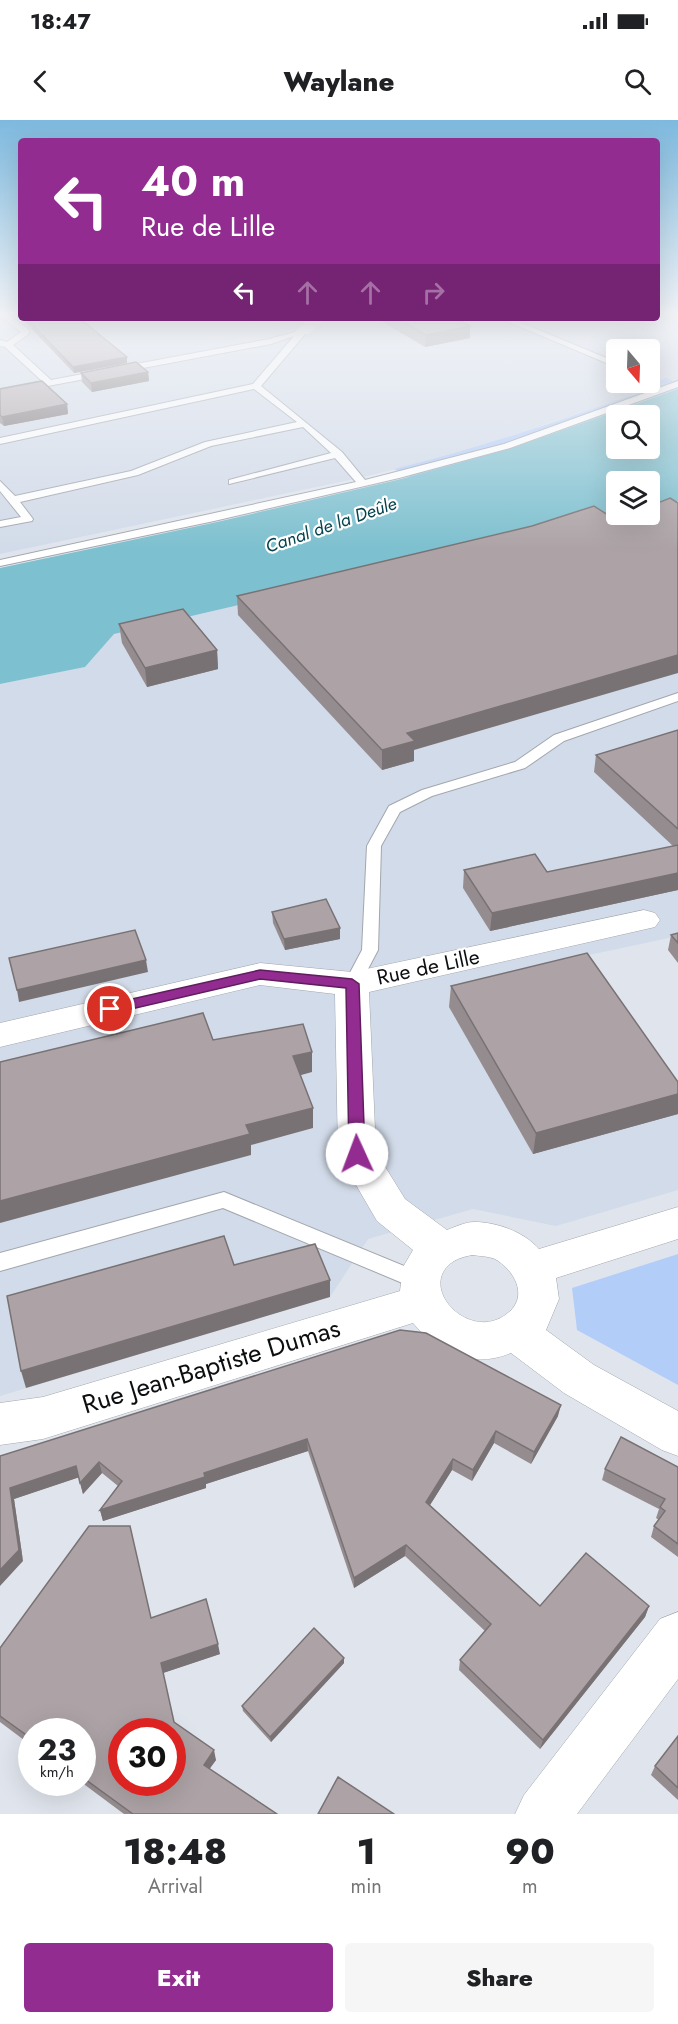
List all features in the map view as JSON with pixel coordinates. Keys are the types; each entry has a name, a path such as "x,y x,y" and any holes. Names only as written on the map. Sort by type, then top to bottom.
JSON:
{"street":[{"name":"Rue de Lille","path":"0,1035 260,974 352,984 644,920"},
{"path":"352,984 357,1154 391,1209 441,1248"},
{"path":"532,1268 678,1223"},
{"path":"472,1238 490,1240 507,1246 521,1255 532,1268 540,1296 537,1310 529,1323 517,1333 500,1340 480,1342 461,1338 437,1323 420,1291 426,1263 441,1248 456,1241 472,1238"},
{"name":"Rue Jean-Baptiste Dumas","path":"0,1424 43,1418 420,1291"},
{"path":"517,1333 579,1379 678,1435"},
{"path":"543,1814 678,1637"}],"lane":[{"path":"0,441 237,390"},
{"path":"262,390 306,422 339,454 363,484"},
{"path":"0,563 363,484 507,446 661,390"},
{"path":"13,500 134,473 208,444 302,424"},
{"path":"233,482 339,454"},
{"path":"0,484 27,519 0,524"},
{"path":"352,984 370,950 374,846 394,808 427,793 520,765 559,738 678,697"},
{"path":"0,1262 224,1200 420,1291"}],"shaded area":[{"path":"0,390 606,390 606,393 639,393 454,455 359,478 0,554"},
{"path":"675,390 633,405 606,405 606,415 515,447 410,477 394,469 490,442 638,393"},
{"path":"678,501 678,936 575,958 678,1110 678,1190 556,1226 473,1209 368,1239 330,1297 0,1396 0,684 85,667 114,634 501,544 606,523 606,525 660,525 660,508"},
{"path":"678,1254 678,1385 577,1330 572,1288"}],"water":[{"name":"Canal de la Deûle","path":"678,390 678,501 660,508 660,471 606,471 606,523 501,544 114,634 85,667 0,684 0,568 217,522 401,479 515,447 606,415 606,459 660,459 660,405 633,405"}],"building":[{"path":"0,390 52,390 67,404 2,417 0,415"},
{"path":"670,498 678,503 678,655 407,733 415,741 382,750 237,596 532,526 594,506 606,514 606,525 660,525 660,502"},
{"path":"183,609 217,650 145,668 119,624"},
{"path":"678,730 678,829 596,755"},
{"path":"678,845 678,873 492,913 464,870 535,854 547,872"},
{"path":"326,899 340,928 284,939 272,912"},
{"path":"135,930 146,960 17,990 9,958"},
{"path":"678,933 678,943 671,935"},
{"path":"587,953 678,1082 678,1094 536,1133 451,986"},
{"path":"203,1013 213,1040 303,1024 312,1052 293,1056 313,1108 246,1125 250,1134 0,1201 0,1062"},
{"path":"224,1236 234,1265 315,1244 330,1280 21,1371 7,1296"},
{"path":"400,1330 426,1333 561,1405 534,1452 496,1431 473,1470 453,1459 426,1502 540,1606 586,1553 649,1606 543,1740 460,1660 491,1624 406,1545 354,1578 307,1439 204,1473 205,1477 100,1510 122,1481 99,1462 80,1483 76,1466 10,1488 19,1550 0,1570 0,1456"},
{"path":"621,1437 678,1467 678,1544 654,1526 665,1511 660,1507 665,1499 605,1469"},
{"path":"89,1526 130,1526 151,1618 206,1599 218,1644 161,1663 173,1718 108,1718 108,1796 96,1787 96,1718 18,1718 18,1729 0,1716 0,1648"},
{"path":"314,1628 344,1658 270,1737 242,1706"},
{"path":"186,1730 214,1750 204,1765 277,1814 133,1814 108,1796 186,1796"},
{"path":"678,1736 678,1788 655,1766"},
{"path":"338,1777 394,1814 318,1814"}],"route":[{"path":"110,1009 260,974 352,984 357,1154"}]}
